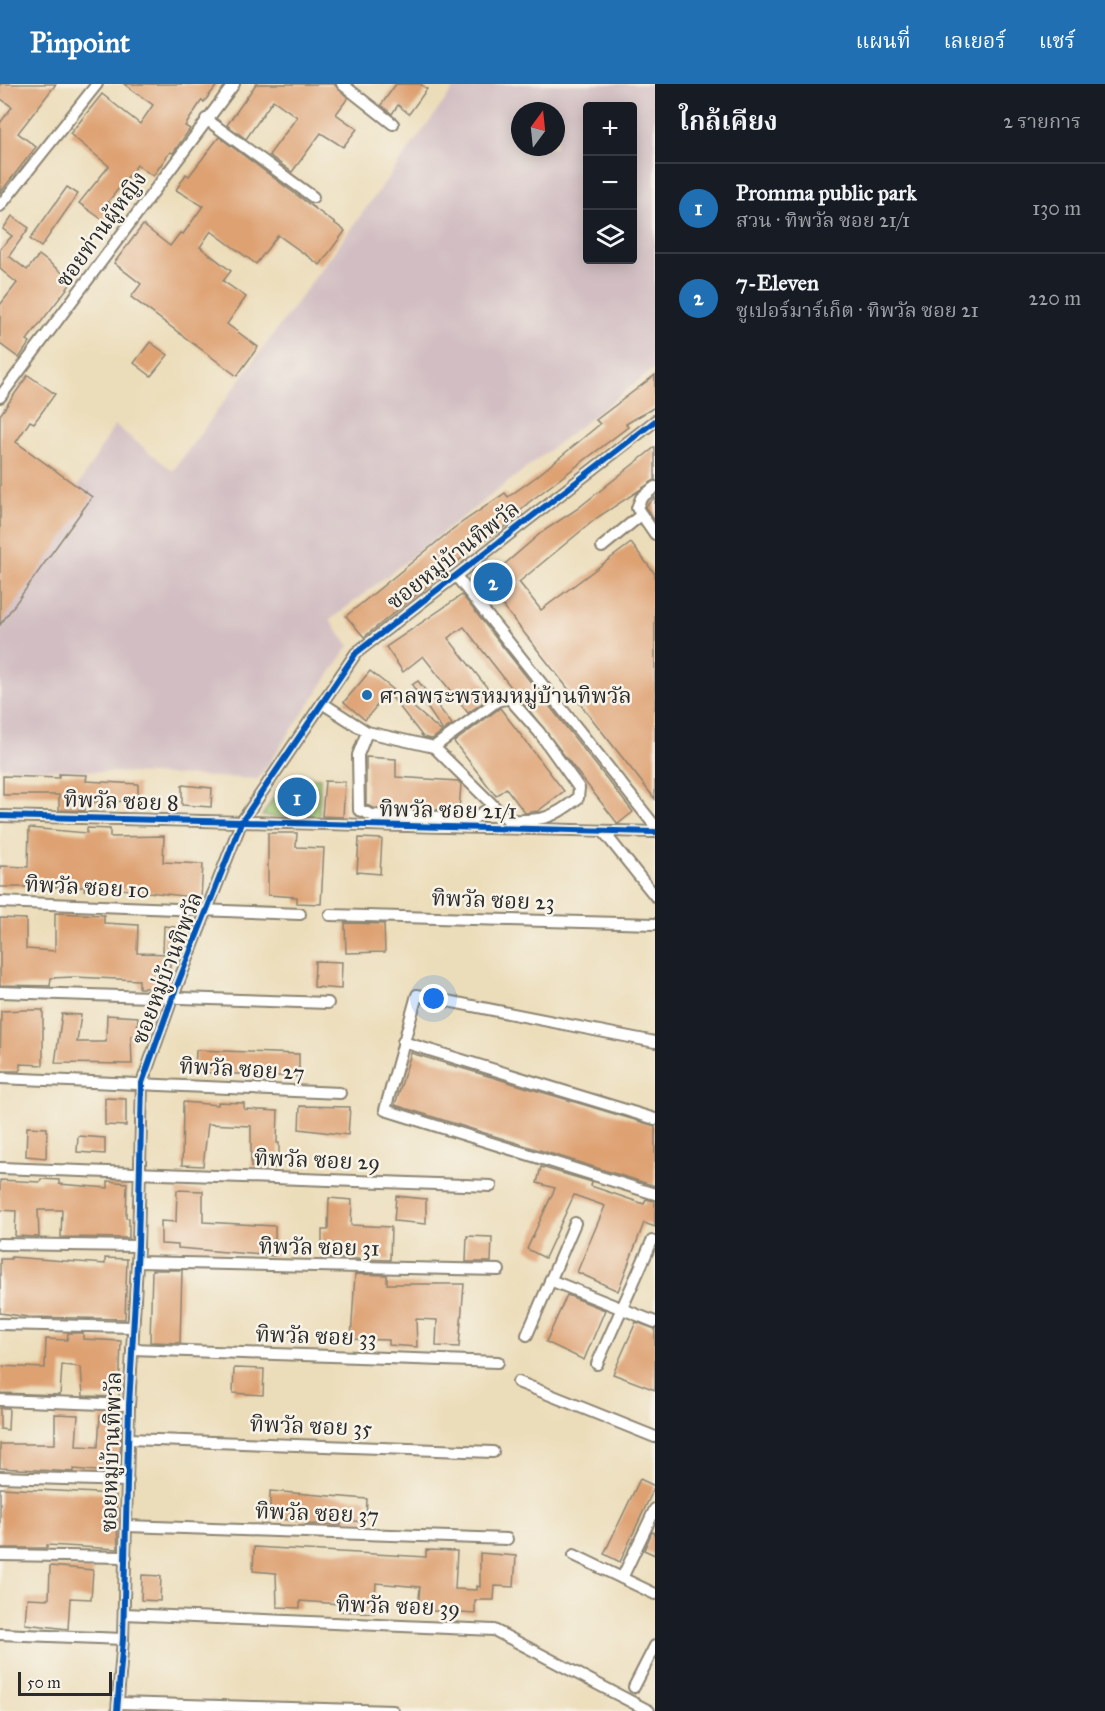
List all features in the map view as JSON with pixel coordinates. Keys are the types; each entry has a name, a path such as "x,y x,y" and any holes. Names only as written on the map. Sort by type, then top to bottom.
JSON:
{"street":[{"path":"0,206 97,84"},
{"name":"ซอยท่านผู้หญิง","path":"0,397 234,84"},
{"path":"342,84 393,124"},
{"path":"206,119 313,197"},
{"name":"ซอยหมู่บ้านทิพวัล","path":"118,1707 123,1639 129,1406 141,1173 142,1083 173,996 208,912 241,823 356,653 655,422"},
{"path":"655,487 638,503 641,515 655,534"},
{"path":"602,547 641,515"},
{"path":"456,576 655,826"},
{"path":"322,703 367,732 434,747 508,820 537,820 558,813 578,798 579,792 539,732 515,702 508,698 497,701 434,747"},
{"path":"367,732 358,755 359,810 372,815 474,818 493,806"},
{"name":"ทิพวัล ซอย 8","path":"0,816 241,823"},
{"name":"ทิพวัล ซอย 21/1","path":"241,823 655,832"},
{"path":"603,831 655,896"},
{"name":"ทิพวัล ซอย 10","path":"0,902 208,912"},
{"path":"208,912 300,914"},
{"name":"ทิพวัล ซอย 23","path":"330,915 655,924"},
{"path":"0,992 173,996 328,1003"},
{"path":"655,1042 419,995 416,998 387,1112 655,1194"},
{"path":"404,1042 655,1119"},
{"name":"ทิพวัล ซอย 27","path":"0,1078 340,1093"},
{"name":"ทิพวัล ซอย 29","path":"0,1168 491,1186"},
{"path":"527,1335 575,1223"},
{"path":"597,1364 652,1241"},
{"path":"0,1244 138,1246"},
{"name":"ทิพวัล ซอย 31","path":"137,1262 499,1270"},
{"path":"550,1280 655,1322"},
{"path":"0,1324 133,1327"},
{"name":"ทิพวัล ซอย 33","path":"132,1349 498,1362"},
{"path":"518,1382 655,1437"},
{"path":"0,1400 129,1406"},
{"name":"ทิพวัล ซอย 35","path":"128,1439 493,1452"},
{"path":"0,1477 128,1481"},
{"path":"622,1578 655,1509"},
{"name":"ทิพวัล ซอย 37","path":"127,1526 507,1539"},
{"path":"0,1555 126,1557"},
{"path":"574,1555 655,1594"},
{"name":"ทิพวัล ซอย 39","path":"124,1614 494,1629 649,1711"},
{"path":"0,1634 123,1639"},
{"path":"634,1687 655,1646"},
{"path":"118,1707 393,1711"}],"shaded area":[{"path":"457,84 655,84 655,368 330,620 349,646 258,779 0,767 0,615 115,425 173,471"}],"green space":[{"path":"287,776 320,778 319,819 262,816"}],"building":[{"path":"0,84 56,84 18,133 36,147 0,193 0,123 12,107 0,98"},
{"path":"124,84 218,84 204,102 202,100 185,126 190,129 173,153 170,152 153,176 137,165 108,202 114,206 103,220 79,203 109,166 70,134 102,94 140,124 153,105"},
{"path":"256,84 334,84 348,98 336,114 357,129 343,147 321,133 292,172 269,155 297,117 273,100 246,139 227,125"},
{"path":"396,84 420,84 427,89 409,114 398,105 392,114 381,105"},
{"path":"219,137 345,231 320,265 278,235 256,264 211,231 200,247 231,271 223,281 246,297 227,324 258,347 237,376 131,297 141,284 114,263 143,225 170,246 180,233 183,234 203,206 176,190 186,174 189,176"},
{"path":"67,187 78,194 41,247 30,239"},
{"path":"12,216 29,228 9,256 27,270 39,255 73,281 27,340 30,342 19,358 0,344 0,305 17,283 0,269 0,249 12,236 3,229"},
{"path":"150,342 168,355 151,376 134,363"},
{"path":"28,375 55,394 34,423 30,421 16,442 92,497 0,625 0,415"},
{"path":"655,375 655,407 626,424 628,427 528,503 519,512 522,515 478,545 364,637 346,616 454,528 505,493 508,497 536,477 600,424 596,420"},
{"path":"655,447 655,480 598,517 519,582 541,610 631,543 655,574 655,799 499,601 509,593 493,574 542,532 577,509"},
{"path":"655,497 655,521 645,507"},
{"path":"462,595 633,812 618,824 464,627 448,638 493,695 468,713 423,656 403,672 386,647"},
{"path":"370,671 442,732 432,739 423,737 388,692 365,720 344,702"},
{"path":"418,681 452,724 443,731 412,685"},
{"path":"500,708 564,791 538,811 525,813 506,788 496,796 454,742"},
{"path":"366,757 396,759 396,777 458,781 461,784 459,810 374,808 366,805"},
{"path":"59,774 87,775 86,781 138,784 138,801 85,802 85,811 59,810 59,795 3,795 3,776 59,778"},
{"path":"325,781 345,782 343,817 322,816"},
{"path":"182,785 212,788 211,807 182,805"},
{"path":"29,828 87,833 87,828 110,829 110,837 164,836 163,862 203,864 201,898 104,887 104,891 84,890 85,887 0,887 0,866 28,867"},
{"path":"268,833 297,833 296,847 324,848 321,904 297,903 297,897 268,895"},
{"path":"359,838 382,839 380,874 357,872"},
{"path":"55,913 104,915 104,923 138,925 137,953 171,954 168,988 139,988 139,980 74,977 51,978 50,986 0,985 0,918 26,919 26,949 55,951"},
{"path":"345,923 384,924 385,952 346,953"},
{"path":"164,926 186,928 183,951 163,951"},
{"path":"315,961 342,962 341,989 314,987"},
{"path":"43,1010 43,1065 20,1064 20,1071 0,1071 1,1011"},
{"path":"62,1014 81,1015 77,1042 106,1042 107,1015 138,1017 137,1036 131,1036 132,1064 55,1063"},
{"path":"196,1050 299,1054 299,1077 195,1072"},
{"path":"411,1053 655,1126 655,1186 395,1105"},
{"path":"105,1098 126,1099 126,1126 105,1125"},
{"path":"183,1102 218,1105 218,1102 244,1103 244,1109 278,1111 279,1168 251,1167 251,1126 208,1124 203,1166 182,1165"},
{"path":"300,1106 350,1107 348,1135 299,1129"},
{"path":"27,1127 47,1128 46,1158 26,1156"},
{"path":"78,1136 105,1138 105,1154 77,1152"},
{"path":"541,1167 592,1182 591,1186 644,1204 646,1199 655,1201 655,1227 644,1223 618,1291 577,1272 605,1206 574,1195 545,1258 527,1249 555,1188 537,1183"},
{"path":"41,1179 59,1180 59,1184 108,1188 108,1181 127,1183 126,1218 129,1218 129,1238 61,1237 62,1210 38,1210 39,1237 15,1236 16,1211 0,1210 0,1180 40,1182"},
{"path":"177,1190 203,1191 203,1222 275,1226 275,1256 178,1248 178,1245 161,1244 161,1221 176,1222"},
{"path":"396,1196 426,1199 426,1224 394,1221"},
{"path":"329,1198 352,1200 351,1225 391,1227 390,1260 322,1258 322,1230 328,1230"},
{"path":"467,1236 492,1237 491,1262 466,1262"},
{"path":"11,1257 105,1264 105,1258 127,1259 125,1319 28,1317 0,1313 0,1259 11,1259"},
{"path":"152,1270 182,1270 180,1343 150,1342"},
{"path":"355,1274 387,1275 387,1284 464,1284 459,1347 436,1346 437,1320 416,1319 417,1347 389,1345 389,1340 351,1339"},
{"path":"567,1295 605,1310 584,1360 546,1342"},
{"path":"636,1322 655,1329 655,1390 613,1374"},
{"path":"68,1333 83,1333 83,1339 121,1341 119,1397 83,1396 81,1367 62,1365 60,1395 0,1393 0,1366 45,1368 46,1339 67,1340"},
{"path":"234,1368 264,1369 263,1395 233,1393"},
{"path":"0,1408 9,1408 8,1430 0,1429"},
{"path":"55,1414 78,1415 76,1446 98,1447 100,1416 121,1418 120,1473 74,1469 74,1472 0,1468 0,1444 55,1444"},
{"path":"640,1479 655,1486 620,1562 604,1554"},
{"path":"0,1488 116,1494 118,1549 47,1545 47,1548 0,1548"},
{"path":"270,1491 367,1499 366,1522 341,1520 341,1525 306,1524 307,1520 270,1519"},
{"path":"652,1532 655,1533 655,1555 644,1550"},
{"path":"254,1547 426,1557 426,1550 457,1551 455,1589 477,1590 477,1586 480,1587 480,1553 516,1556 514,1587 495,1586 494,1600 475,1600 475,1614 418,1610 420,1587 376,1583 374,1613 340,1611 340,1604 300,1601 300,1608 277,1607 276,1573 253,1571"},
{"path":"50,1566 93,1570 91,1599 70,1598 68,1629 25,1624 27,1598 49,1599"},
{"path":"142,1575 161,1576 160,1601 141,1600"}],"cycle path":[{"path":"117,1711 123,1639 129,1405 138,1246 142,1083 173,996 241,823 356,653 655,421"},
{"path":"0,816 655,832"}],"place":[{"name":"7-Eleven","path":"493,582"},
{"name":"ศาลพระพรหมหมู่บ้านทิพวัล","path":"367,695"},
{"name":"Promma public park","path":"297,797"}]}
